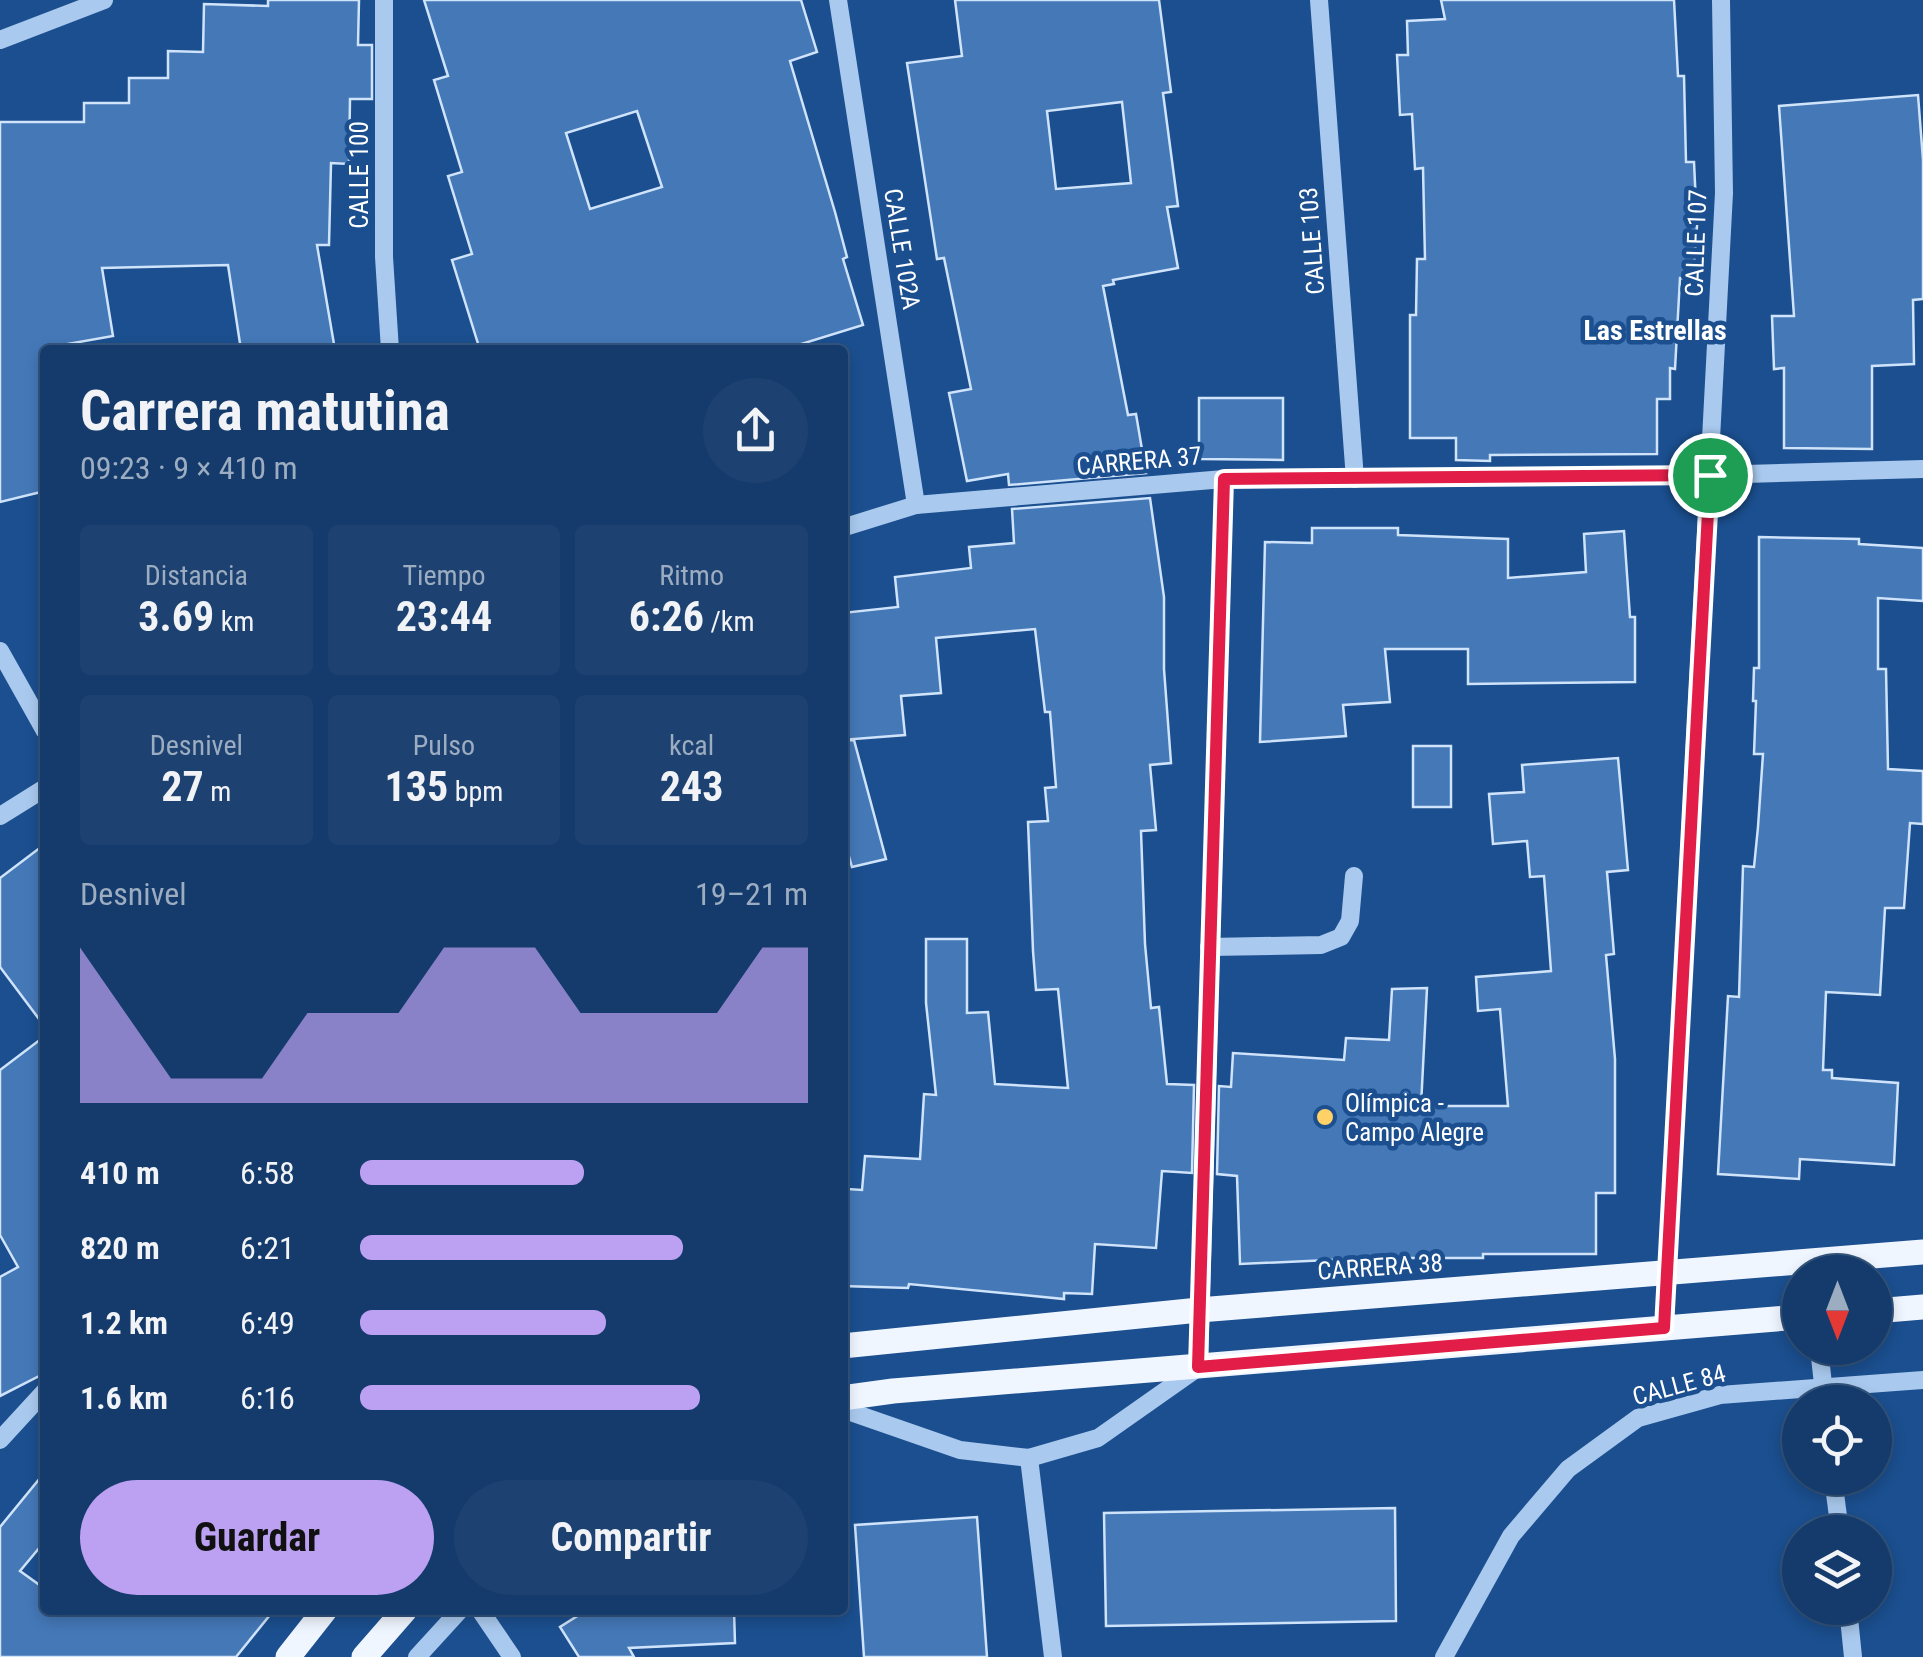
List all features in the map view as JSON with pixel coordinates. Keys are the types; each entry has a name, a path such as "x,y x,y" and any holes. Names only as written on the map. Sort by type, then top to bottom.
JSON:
{"main road":[{"name":"CARRERA 38","path":"1892,1258 1923,1254"},
{"name":"CARRERA 38","path":"848,1345 1198,1310 1665,1274 1782,1269"},
{"path":"1892,1310 1923,1307"},
{"path":"848,1397 1782,1318"},
{"path":"288,1657 321,1615"},
{"path":"364,1657 401,1615"}],"street":[{"path":"0,40 104,0"},
{"name":"CALLE 100","path":"384,0 384,258 390,345"},
{"name":"CALLE 102A","path":"838,0 916,505"},
{"name":"CALLE 103","path":"1319,0 1355,479"},
{"name":"CALLE 107","path":"1664,1328 1724,193 1721,0"},
{"name":"CARRERA 37","path":"848,526 916,505 1224,479 1923,469"},
{"path":"848,1410 960,1450 1029,1458 1098,1438 1198,1367 1224,479"},
{"path":"0,651 40,722"},
{"path":"0,816 40,791"},
{"path":"1209,947 1321,946 1342,938 1350,921 1354,876"},
{"name":"CALLE 84","path":"1890,1385 1923,1380"},
{"name":"CALLE 84","path":"1444,1657 1511,1536 1568,1469 1638,1418 1720,1395 1782,1395"},
{"path":"0,1440 40,1397"},
{"path":"1029,1458 1053,1657"},
{"path":"416,1657 455,1615"},
{"path":"483,1615 512,1657"},
{"path":"1850,1625 1853,1657"}],"building":[{"path":"268,0 359,0 358,45 372,45 372,99 350,99 349,164 331,163 329,245 317,245 334,345 240,345 228,265 102,268 113,336 40,345 40,492 0,502 0,122 84,122 84,103 129,103 129,78 168,78 168,51 203,52 204,4 268,6"},
{"path":"424,0 801,0 817,52 790,61 835,212 847,257 843,259 863,325 798,345 478,345 452,260 472,254 448,176 462,172 434,80 448,76","holes":["637,111 662,187 590,209 566,133"]},
{"path":"955,0 1159,0 1171,92 1163,93 1178,206 1167,207 1178,268 1113,280 1114,284 1103,286 1128,415 1136,414 1146,473 1009,485 1008,474 967,481 949,393 971,389 944,258 937,259 907,63 962,56","holes":["1122,102 1131,183 1056,189 1047,111"]},
{"path":"1441,0 1674,0 1678,76 1684,76 1686,162 1694,162 1697,226 1693,279 1680,278 1670,399 1657,399 1657,454 1490,455 1490,461 1456,460 1456,438 1410,438 1410,315 1416,315 1417,259 1425,259 1423,168 1415,169 1412,114 1400,115 1397,55 1408,55 1407,21 1445,19"},
{"path":"1918,95 1923,160 1923,299 1913,300 1914,364 1872,366 1872,449 1784,448 1784,368 1774,369 1772,316 1794,316 1779,106"},
{"path":"1199,398 1283,398 1283,460 1199,459"},
{"path":"1150,498 1164,597 1164,669 1171,763 1150,765 1156,830 1141,831 1145,944 1151,1008 1159,1007 1167,1084 1194,1085 1192,1173 1162,1171 1156,1248 1095,1244 1092,1294 1064,1293 1064,1299 909,1284 908,1288 848,1286 848,1189 862,1190 865,1156 920,1159 924,1094 936,1095 926,1003 926,939 967,939 967,1013 988,1012 995,1084 1068,1088 1058,989 1036,990 1033,951 1028,822 1048,821 1045,788 1056,787 1050,712 1045,712 1035,629 936,638 941,693 901,696 905,735 848,740 848,612 898,607 895,577 971,568 969,547 1014,543 1012,509"},
{"path":"1312,528 1398,528 1398,535 1508,539 1508,578 1586,572 1584,534 1624,531 1630,617 1635,617 1635,682 1468,684 1468,649 1385,649 1390,702 1343,705 1346,736 1260,742 1265,542 1312,543"},
{"path":"1759,537 1859,539 1859,544 1923,548 1923,601 1878,598 1878,669 1886,669 1888,769 1923,771 1923,824 1910,823 1904,908 1885,908 1880,995 1826,992 1823,1070 1832,1070 1832,1078 1898,1083 1894,1165 1800,1159 1799,1179 1718,1174 1728,996 1739,997 1743,866 1754,867 1763,754 1754,754 1753,701 1754,668 1759,668"},
{"path":"848,740 854,740 886,859 852,867 848,853"},
{"path":"1413,746 1451,746 1451,807 1413,807"},
{"path":"1618,758 1628,870 1607,872 1614,954 1606,955 1615,1059 1615,1193 1596,1193 1596,1254 1483,1254 1483,1258 1240,1264 1237,1176 1217,1174 1219,1086 1231,1087 1233,1053 1344,1060 1346,1038 1389,1040 1392,989 1427,988 1421,1106 1508,1106 1500,1009 1478,1011 1476,977 1551,971 1544,876 1530,877 1527,841 1493,844 1489,794 1524,792 1522,765"},
{"path":"40,848 40,1020 0,967 0,878"},
{"path":"40,1040 40,1376 0,1396 0,1277 18,1267 0,1235 0,1070"},
{"path":"40,1478 40,1547 20,1571 40,1585 40,1615 270,1615 236,1657 0,1657 0,1527"},
{"path":"1395,1508 1396,1621 1106,1626 1104,1513"},
{"path":"977,1517 987,1657 864,1657 855,1525"},
{"path":"579,1615 734,1615 735,1643 629,1648 634,1657 579,1657 560,1627"}],"place":[{"name":"Olímpica - Campo Alegre","path":"1325,1117"}],"district":[{"name":"Las Estrellas","path":"1655,330"}],"route":[{"path":"1710,475 1664,1328 1198,1367 1224,479 1710,475"}]}
